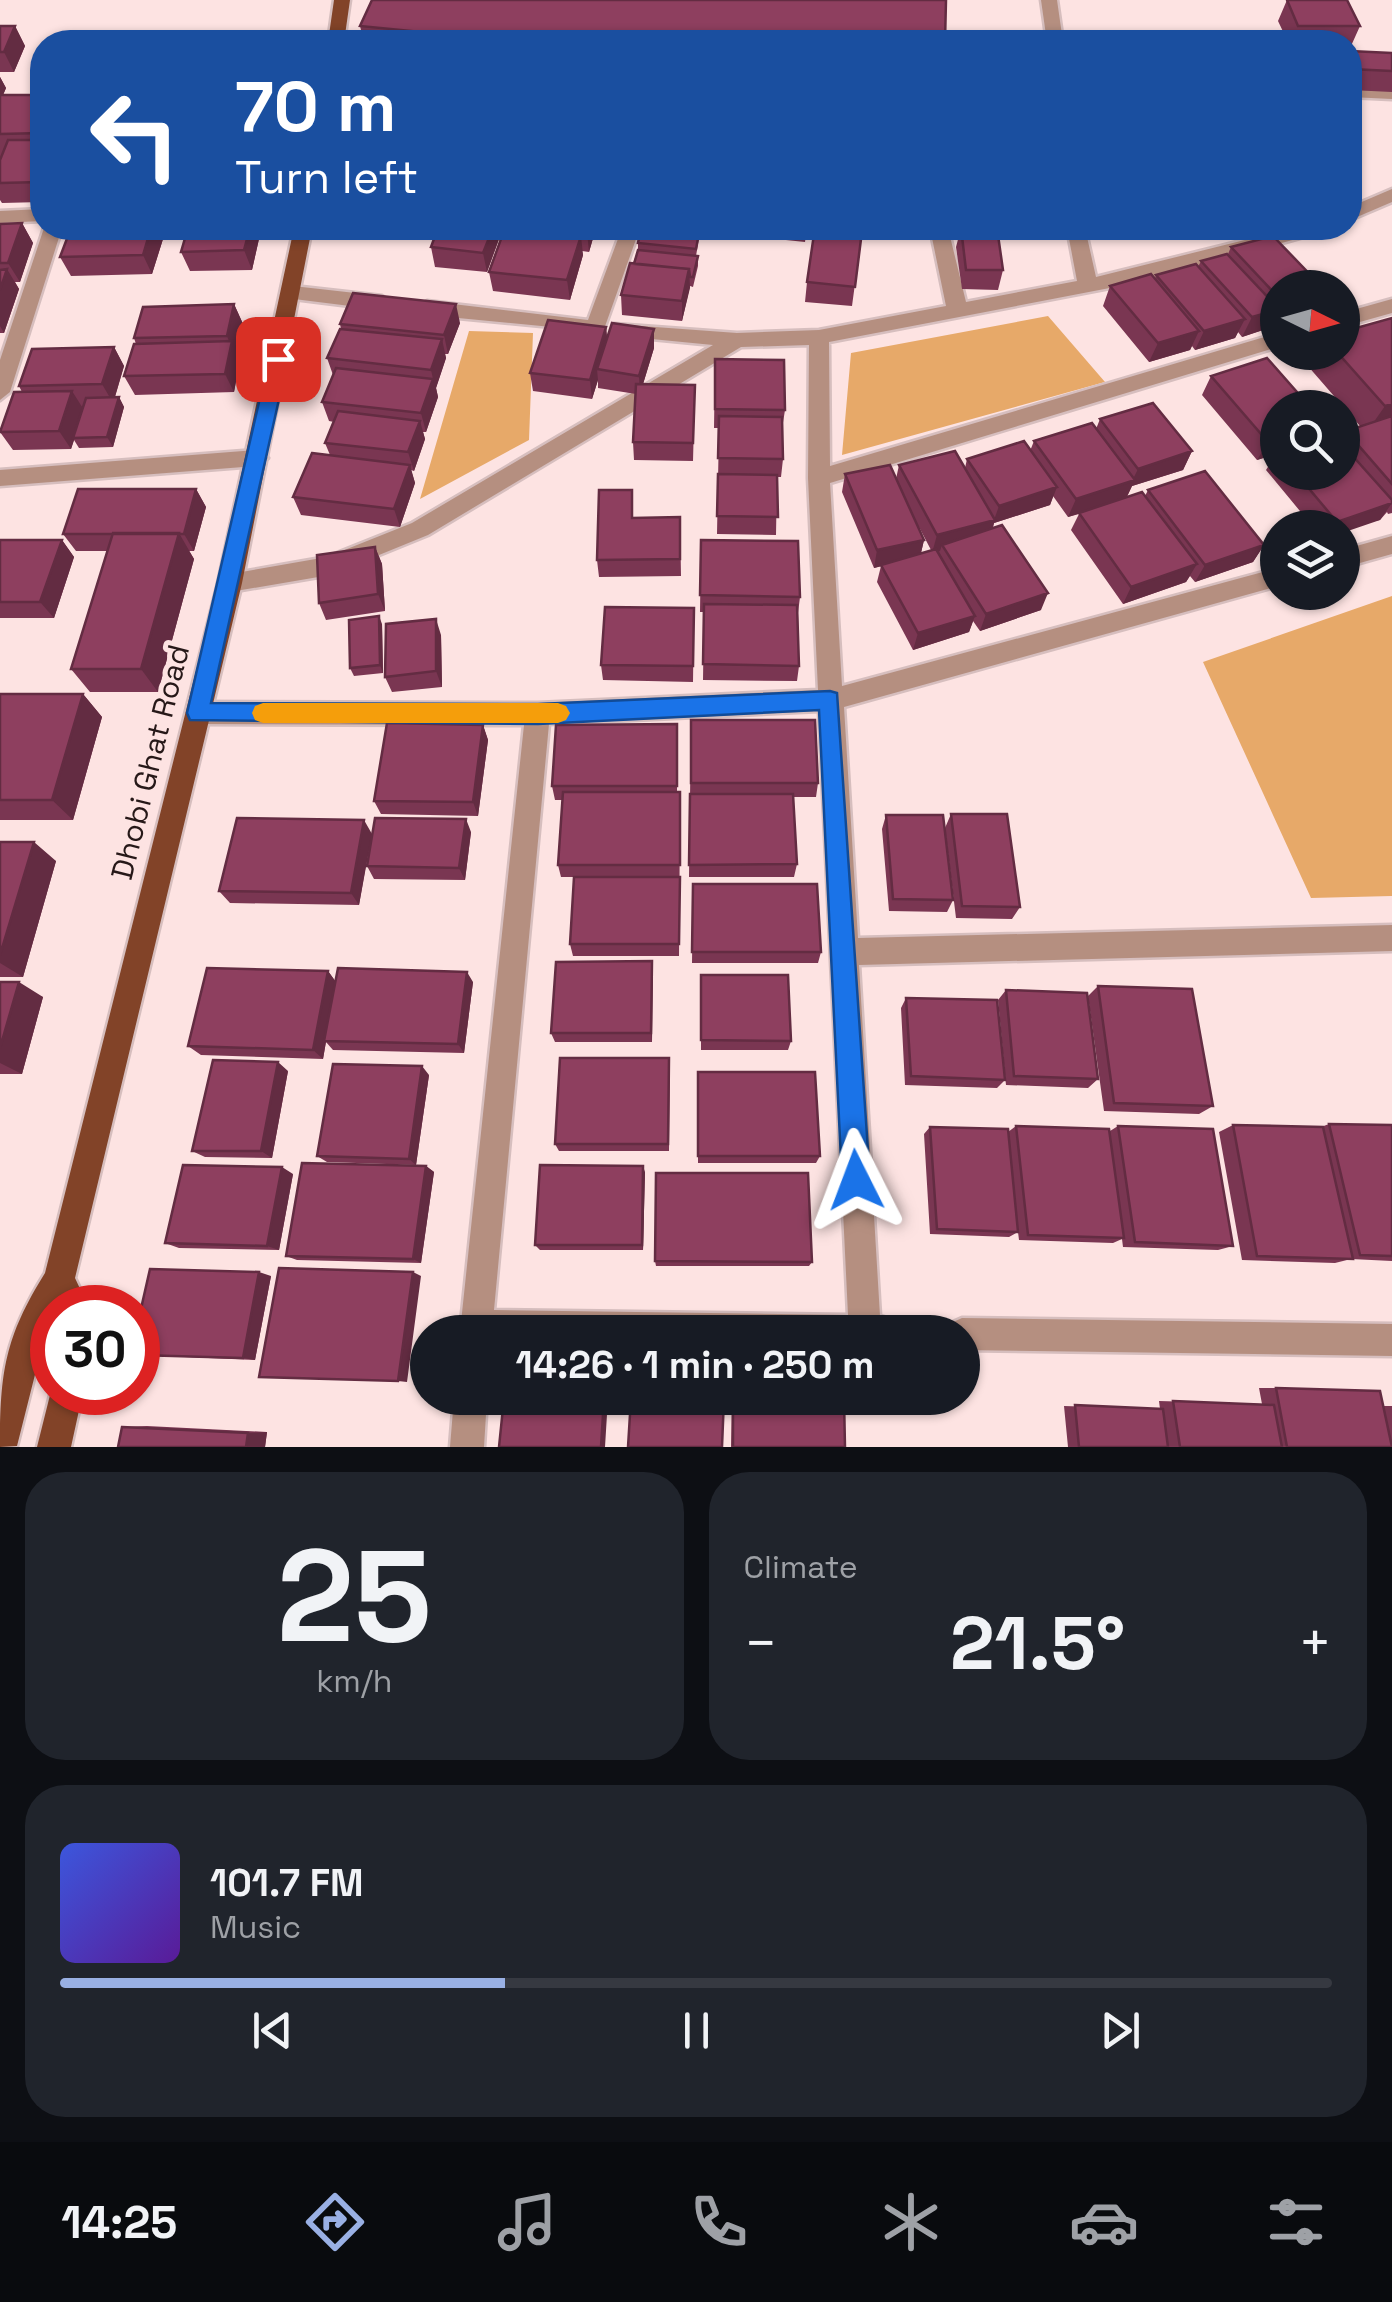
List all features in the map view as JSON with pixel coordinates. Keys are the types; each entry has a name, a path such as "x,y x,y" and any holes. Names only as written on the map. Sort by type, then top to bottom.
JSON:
{"main road":[{"path":"338,30 342,0"},
{"name":"Dhobi Ghat Road","path":"68,1285 230,583 302,240"},
{"name":"Dhobi Ghat Road","path":"0,1446 30,1330"},
{"path":"54,1447 62,1415"}],"street":[{"path":"1049,0 1053,30"},
{"path":"1362,93 1392,94"},
{"path":"1362,209 1392,195"},
{"path":"0,217 30,216"},
{"path":"0,392 50,240"},
{"path":"596,327 627,240"},
{"path":"943,240 957,308"},
{"path":"1079,240 1088,285"},
{"path":"293,293 737,340 819,336 1146,274 1270,240"},
{"path":"1360,315 1392,306"},
{"path":"819,336 819,478 864,1315"},
{"path":"230,583 330,566 420,529 737,340"},
{"path":"819,478 1260,345"},
{"path":"0,478 257,458"},
{"path":"1360,554 1392,545"},
{"path":"198,713 538,714 830,700 1260,582"},
{"path":"477,1315 538,714"},
{"path":"843,952 1392,938"},
{"path":"980,1334 1392,1340"},
{"path":"467,1447 470,1415"}],"shaded area":[{"path":"1048,316 1105,382 842,455 851,353"},
{"path":"469,331 533,333 529,440 420,499"},
{"path":"1392,596 1392,896 1311,898 1203,662"}],"building":[{"path":"372,0 946,0 945,30 401,30 360,26"},
{"path":"1287,0 1347,0 1360,26 1298,26"},
{"path":"0,26 15,26 4,52 0,52"},
{"path":"1362,52 1392,53 1392,71 1362,70"},
{"path":"0,95 30,95 30,133 0,134"},
{"path":"8,140 30,140 30,182 0,183 0,160"},
{"path":"22,223 8,263 0,263 0,224"},
{"path":"66,240 147,240 143,255 60,257"},
{"path":"184,240 247,240 244,250 181,252"},
{"path":"434,240 488,240 483,253 431,247"},
{"path":"501,240 580,240 567,280 489,272"},
{"path":"639,240 698,240 696,249 638,243"},
{"path":"813,240 861,240 855,287 807,282"},
{"path":"962,240 999,240 1003,270 966,270"},
{"path":"1277,240 1306,270 1260,270 1260,278 1231,247"},
{"path":"638,250 698,256 693,277 689,269 634,264"},
{"path":"1227,254 1260,289 1260,315 1252,317 1201,261"},
{"path":"630,263 689,269 682,301 621,295"},
{"path":"1196,264 1245,319 1204,331 1156,275"},
{"path":"7,269 0,290 0,270"},
{"path":"1151,274 1199,331 1158,343 1110,286"},
{"path":"353,293 456,304 444,335 340,324"},
{"path":"234,304 227,336 134,338 143,307"},
{"path":"1392,318 1392,404 1385,406 1353,370 1360,370 1360,327"},
{"path":"548,320 606,327 590,380 530,373"},
{"path":"612,323 654,329 639,376 597,369"},
{"path":"340,329 442,339 431,370 327,358"},
{"path":"232,341 225,374 124,376 134,344"},
{"path":"114,347 102,384 19,386 32,349"},
{"path":"715,359 784,360 785,410 715,409"},
{"path":"1260,360 1260,370 1278,370 1295,390 1260,390 1260,433 1211,376"},
{"path":"336,368 433,379 421,413 322,402"},
{"path":"636,384 695,385 693,443 633,442"},
{"path":"72,391 59,431 0,432 14,392"},
{"path":"119,397 107,437 73,438 86,398"},
{"path":"1153,403 1192,451 1138,469 1100,419"},
{"path":"338,411 420,421 408,452 325,443"},
{"path":"719,416 782,417 783,459 718,458"},
{"path":"1392,416 1392,484 1360,447 1360,426"},
{"path":"1092,423 1135,480 1076,499 1034,441"},
{"path":"1024,441 1057,487 999,506 967,459"},
{"path":"955,451 995,520 937,535 899,465"},
{"path":"312,453 410,465 394,509 293,497"},
{"path":"1360,464 1392,500 1360,514 1360,510 1327,510 1310,490 1360,490"},
{"path":"890,465 924,540 877,550 845,474"},
{"path":"1205,471 1260,540 1260,546 1205,565 1148,490"},
{"path":"718,474 777,475 778,517 717,516"},
{"path":"78,489 196,489 184,534 63,534"},
{"path":"599,490 632,490 632,518 680,517 680,559 597,560"},
{"path":"1142,492 1197,564 1131,587 1079,513"},
{"path":"1002,525 1048,593 986,614 942,545"},
{"path":"113,533 179,533 141,669 71,669"},
{"path":"0,540 62,540 40,602 0,602"},
{"path":"701,540 798,541 800,597 700,595"},
{"path":"375,547 378,594 319,603 317,555"},
{"path":"936,549 975,616 918,633 881,565"},
{"path":"704,604 797,605 799,666 703,664"},
{"path":"605,607 694,608 693,666 601,665"},
{"path":"379,616 380,665 350,668 349,620"},
{"path":"436,619 436,671 385,677 386,624"},
{"path":"0,694 83,694 52,800 0,800"},
{"path":"691,720 815,720 818,783 691,783"},
{"path":"387,723 483,725 473,802 374,801"},
{"path":"677,724 677,786 552,786 556,725"},
{"path":"563,792 680,792 680,865 558,865"},
{"path":"690,794 793,794 797,864 689,865"},
{"path":"951,814 1007,814 1020,907 962,906"},
{"path":"886,815 943,815 953,900 893,899"},
{"path":"237,818 364,820 351,893 219,891"},
{"path":"375,818 466,819 459,868 367,866"},
{"path":"0,842 34,842 0,955"},
{"path":"574,877 680,877 679,944 570,944"},
{"path":"693,884 817,884 821,952 692,952"},
{"path":"652,961 651,1033 551,1033 556,962"},
{"path":"207,968 328,971 313,1050 188,1046"},
{"path":"338,968 467,972 458,1044 324,1041"},
{"path":"701,975 788,975 791,1041 701,1040"},
{"path":"0,982 19,982 0,1048"},
{"path":"1098,986 1192,989 1213,1106 1114,1103"},
{"path":"1006,990 1087,993 1098,1079 1014,1076"},
{"path":"906,998 997,1000 1005,1080 911,1076"},
{"path":"560,1058 669,1058 668,1144 555,1144"},
{"path":"213,1060 278,1062 261,1151 192,1151"},
{"path":"333,1064 422,1066 409,1159 317,1156"},
{"path":"698,1072 815,1072 820,1156 698,1156"},
{"path":"1329,1124 1392,1125 1392,1256 1360,1255"},
{"path":"1233,1125 1323,1127 1353,1259 1257,1256"},
{"path":"1016,1126 1109,1129 1124,1238 1028,1235"},
{"path":"1118,1126 1213,1129 1233,1246 1135,1242"},
{"path":"930,1127 1008,1129 1018,1232 937,1229"},
{"path":"302,1163 426,1166 413,1259 286,1256"},
{"path":"183,1165 282,1167 267,1246 165,1243"},
{"path":"540,1165 643,1166 642,1245 535,1245"},
{"path":"656,1173 808,1173 812,1262 655,1261"},
{"path":"279,1268 413,1272 398,1381 259,1377"},
{"path":"150,1269 259,1272 243,1358 160,1356 160,1285 146,1285"},
{"path":"1276,1388 1380,1391 1392,1447 1287,1447"},
{"path":"1173,1401 1274,1405 1282,1447 1180,1447"},
{"path":"1075,1405 1163,1409 1168,1447 1079,1447"},
{"path":"502,1415 603,1415 601,1447 499,1447"},
{"path":"630,1415 723,1415 722,1447 628,1447"},
{"path":"733,1415 844,1415 845,1447 733,1447"},
{"path":"122,1427 248,1433 246,1447 118,1447"}],"slow traffic":[{"path":"263,713 558,713"}],"route":[{"path":"278,359 198,713 538,714 830,700 856,1180"}]}
